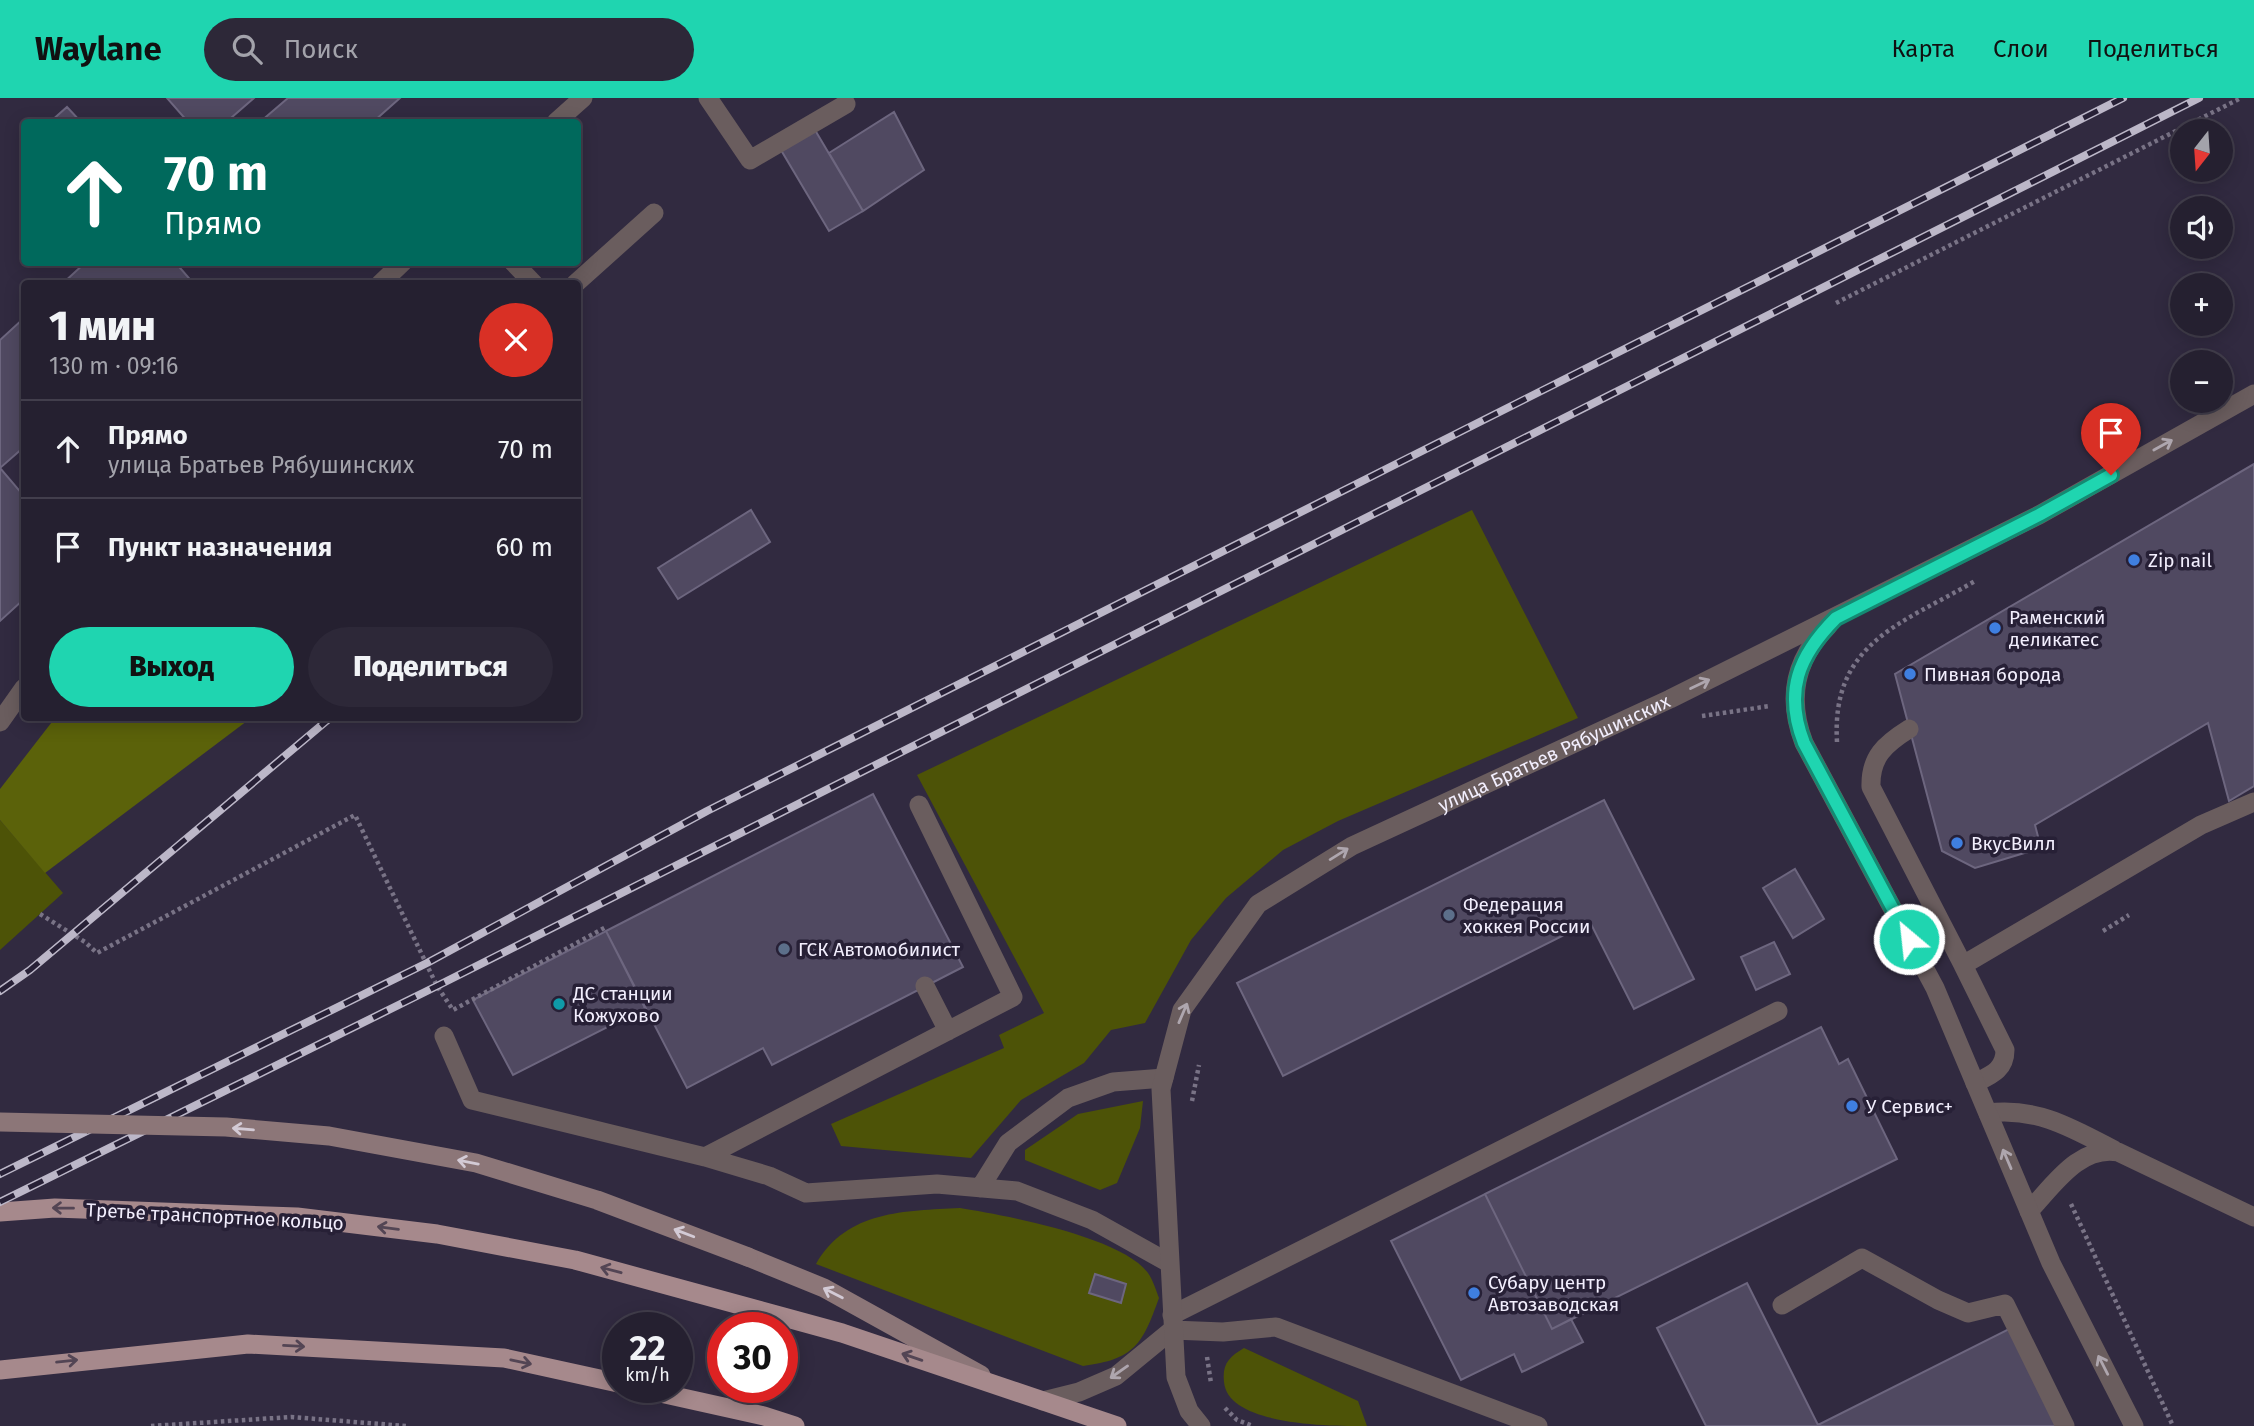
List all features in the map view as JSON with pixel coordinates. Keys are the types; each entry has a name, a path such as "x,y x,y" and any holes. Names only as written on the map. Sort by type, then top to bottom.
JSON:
{"main road":[{"path":"0,1122 226,1127 329,1136 476,1163 597,1200 824,1288 1000,1386"},
{"name":"Третье транспортное кольцо","path":"0,1212 55,1208 297,1217 424,1233 575,1260 842,1333 1117,1426"},
{"path":"0,1370 248,1343 504,1358 602,1379"},
{"path":"693,1400 795,1426"}],"street":[{"path":"559,119 583,98"},
{"path":"708,98 750,160 846,104"},
{"path":"579,280 654,213"},
{"path":"384,280 399,266"},
{"path":"517,266 530,280"},
{"name":"улица Братьев Рябушинских","path":"1201,1426 1189,1411 1176,1377 1161,1089 1182,1010 1258,904 1352,846 1836,618 2039,515 2254,394"},
{"path":"1836,618 1818,636 1803,661 1794,701 1794,718 1804,743 1935,988 2051,1263 2134,1426"},
{"path":"0,722 21,692"},
{"path":"1909,729 1888,742 1879,752 1873,763 1871,787 2005,1050 2003,1065 1997,1072 1975,1083"},
{"path":"1963,965 2208,821 2254,802"},
{"path":"705,1157 1013,997 919,805"},
{"path":"925,986 948,1031"},
{"path":"1043,1401 1079,1392 1116,1376 1172,1322 1778,1011"},
{"path":"444,1036 472,1100 705,1157 769,1176 806,1193 937,1184 1017,1191 1092,1220 1169,1263"},
{"path":"980,1188 1008,1143 1068,1098 1113,1082 1164,1078"},
{"path":"1988,1113 2023,1112 2048,1117 2254,1217"},
{"path":"2029,1211 2084,1155 2097,1151 2118,1152"},
{"path":"1782,1305 1862,1258 1938,1300 1968,1313 2005,1304 2065,1426"},
{"path":"1172,1322 1223,1332 1276,1326 1538,1426"}],"path":[{"path":"1836,303 2241,98"},
{"path":"1700,717 1794,701"},
{"path":"40,914 85,942 97,953 355,815 437,986 453,1010 606,927"},
{"path":"2103,931 2129,915"},
{"path":"1191,1104 1201,1056"},
{"path":"1203,1330 1214,1391"},
{"path":"1219,1402 1237,1420 1253,1426"},
{"path":"151,1426 291,1417 406,1426"}],"green space":[{"path":"1472,510 1578,718 1338,821 1283,850 1226,898 1191,940 1145,1023 1111,1030 1084,1063 1021,1100 971,1158 841,1146 831,1124 1004,1048 999,1035 1044,1013 917,775"},
{"path":"53,721 247,721 45,873 0,820 0,789"},
{"path":"0,820 63,893 0,950"},
{"path":"1143,1101 1140,1128 1117,1183 1100,1190 1025,1160 1025,1150 1078,1114"},
{"path":"960,1208 1032,1222 1089,1238 1134,1260 1148,1273 1159,1298 1141,1338 1125,1354 1083,1366 816,1264 829,1246 861,1223 898,1213"},
{"path":"1244,1348 1358,1401 1367,1426 1307,1424 1262,1415 1243,1407 1230,1397 1224,1382 1224,1370 1234,1355"}],"building":[{"path":"167,98 254,98 232,119 185,119"},
{"path":"288,98 400,98 376,119 264,119"},
{"path":"67,107 78,119 53,119"},
{"path":"894,112 924,170 863,211 829,153"},
{"path":"815,130 863,211 829,231 781,150"},
{"path":"82,266 178,266 191,280 66,280"},
{"path":"21,321 21,450 0,468 0,340"},
{"path":"2254,464 2254,786 2229,801 2208,723 2035,825 2041,848 1975,868 1942,851 1895,674"},
{"path":"0,468 21,492 21,602 0,621"},
{"path":"751,510 770,542 678,599 658,568"},
{"name":"ГСК Автомобилист","path":"873,794 963,967 772,1065 763,1048 687,1088 606,931"},
{"path":"1604,800 1694,979 1634,1009 1590,922 1283,1076 1237,983"},
{"path":"1795,869 1824,919 1793,938 1763,888"},
{"name":"ДС станции Кожухово","path":"606,931 645,1008 513,1075 473,1000"},
{"path":"1774,942 1790,974 1756,990 1741,957"},
{"path":"1821,1027 1839,1064 1848,1059 1897,1159 1552,1329 1485,1194"},
{"path":"1485,1194 1552,1329 1571,1319 1583,1342 1522,1372 1514,1354 1461,1380 1391,1241"},
{"path":"1095,1274 1126,1284 1121,1303 1089,1293"},
{"path":"1747,1283 1818,1425 2011,1328 2060,1426 1706,1426 1657,1328"}],"railway":[{"path":"0,1174 427,963 707,811 2123,98"},
{"path":"0,1202 437,986 2199,98"},
{"path":"0,991 30,970 326,721"}],"place":[{"name":"Zip nail","path":"2134,560"},
{"name":"Раменский деликатес","path":"1995,628"},
{"name":"Пивная борода","path":"1910,674"},
{"name":"ВкусВилл","path":"1957,843"},
{"name":"Федерация хоккея России","path":"1449,915"},
{"name":"ГСК Автомобилист","path":"784,949"},
{"name":"ДС станции Кожухово","path":"559,1004"},
{"name":"У Сервис+","path":"1852,1106"},
{"name":"Субару центр Автозаводская","path":"1474,1293"}],"route":[{"path":"1909,939 1804,743 1794,718 1796,685 1803,661 1818,636 1836,618 2039,515 2111,475"}]}
